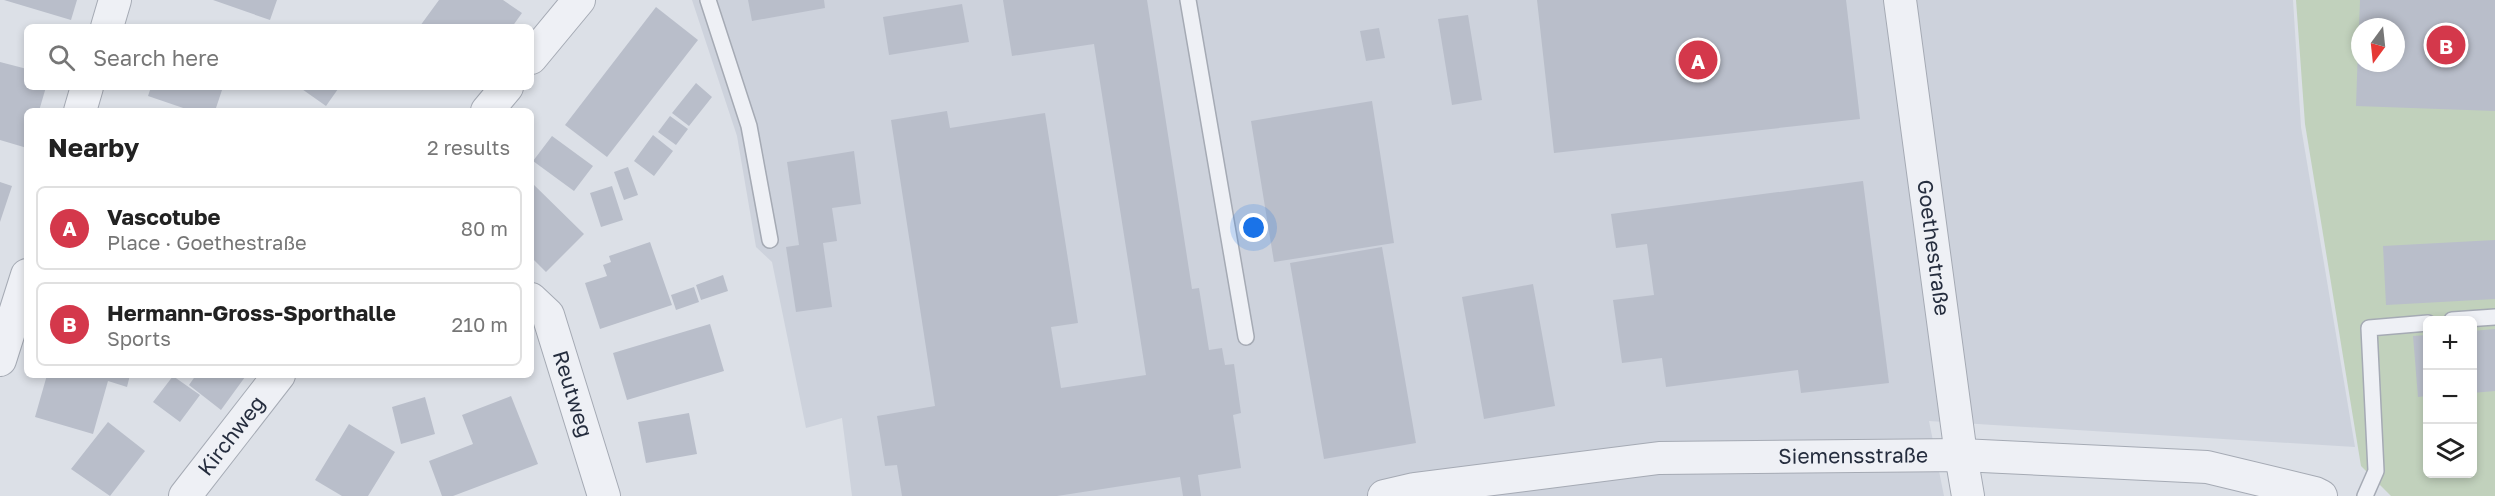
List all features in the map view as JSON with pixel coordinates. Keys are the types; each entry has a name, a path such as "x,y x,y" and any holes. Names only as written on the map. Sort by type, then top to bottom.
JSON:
{"street":[{"path":"108,24 115,0"},
{"path":"534,54 579,0"},
{"name":"Goethestraße","path":"1900,0 1968,496"},
{"path":"81,108 86,90"},
{"path":"490,108 504,90"},
{"path":"0,360 24,284"},
{"name":"Reutweg","path":"534,302 548,315 604,496"},
{"name":"Kirchweg","path":"185,496 277,378"},
{"name":"Siemensstraße","path":"1384,496 1659,458 1961,455 2207,467 2321,496"}],"lane":[{"path":"708,0 748,126 770,240"},
{"path":"1188,0 1246,337"},
{"path":"2477,319 2495,317"},
{"path":"2364,496 2376,471 2369,328 2423,323"}],"shaded area":[{"path":"692,0 2293,0 2301,127 2355,447 1929,421 1944,496 852,496 842,418 806,428 772,262 756,247 737,136"}],"green space":[{"path":"2296,0 2495,0 2495,496 2391,496 2361,466 2305,124"}],"building":[{"path":"4,0 77,0 71,20"},
{"path":"213,0 277,0 270,20"},
{"path":"439,0 503,0 522,13 514,24 421,24"},
{"path":"748,0 824,0 825,8 752,21"},
{"path":"1003,0 1147,0 1192,289 1199,288 1209,350 1222,348 1225,365 1234,364 1241,413 1233,415 1241,468 1198,475 1201,496 1183,496 1180,477 1057,496 902,496 897,465 885,466 877,416 935,406 891,120 947,111 950,128 1045,113 1078,323 1051,327 1061,388 1146,375 1094,44 1012,56"},
{"path":"1537,0 1846,0 1860,119 1554,153"},
{"path":"2360,0 2495,0 2495,111 2356,106 2357,72 2405,72 2405,18 2359,18"},
{"path":"962,4 969,42 889,55 883,17"},
{"path":"656,7 698,40 607,157 565,125"},
{"path":"1468,15 1482,100 1452,105 1438,19"},
{"path":"1379,28 1385,58 1366,61 1360,31"},
{"path":"0,62 24,68 24,90 45,90 40,108 24,108 24,147 0,140"},
{"path":"696,83 712,97 689,126 672,113"},
{"path":"150,90 222,90 216,108 183,108 148,96"},
{"path":"303,90 337,90 326,106"},
{"path":"1372,101 1394,243 1274,262 1251,121"},
{"path":"670,116 688,129 676,145 658,132"},
{"path":"653,135 673,151 654,176 634,161"},
{"path":"552,136 593,166 574,191 534,160"},
{"path":"854,151 861,204 832,208 837,241 823,243 832,307 796,312 786,247 799,245 787,162"},
{"path":"628,167 638,195 624,200 614,172"},
{"path":"1863,181 1889,383 1801,393 1798,370 1666,387 1662,358 1622,363 1613,300 1654,295 1647,244 1616,248 1611,214"},
{"path":"0,182 12,186 0,222"},
{"path":"534,185 584,234 546,272 534,260"},
{"path":"612,186 623,220 601,227 590,193"},
{"path":"2495,240 2495,299 2386,305 2383,246"},
{"path":"650,242 672,305 600,329 585,283 607,276 603,265 611,262 609,256"},
{"path":"1382,247 1416,443 1324,459 1290,263"},
{"path":"723,275 728,291 701,300 696,285"},
{"path":"1533,284 1555,406 1484,419 1462,297"},
{"path":"694,287 699,302 676,310 671,295"},
{"path":"710,324 724,371 627,400 613,353"},
{"path":"2495,329 2495,391 2477,393 2477,331"},
{"path":"2423,335 2423,396 2418,397 2413,336"},
{"path":"46,378 129,378 127,387 108,381 93,434 35,417"},
{"path":"171,378 176,378 200,395 180,422 153,402"},
{"path":"194,378 244,378 221,410 189,385"},
{"path":"511,396 538,464 453,496 442,496 429,461 473,444 462,415"},
{"path":"425,397 435,434 401,444 392,407"},
{"path":"689,413 697,454 646,463 638,422"},
{"path":"108,422 145,451 110,496 71,469"},
{"path":"349,424 395,452 368,496 342,496 315,480"}],"place":[{"name":"Hermann-Gross-Sporthalle","path":"2446,45"},
{"name":"Vascotube","path":"1698,60"}]}
